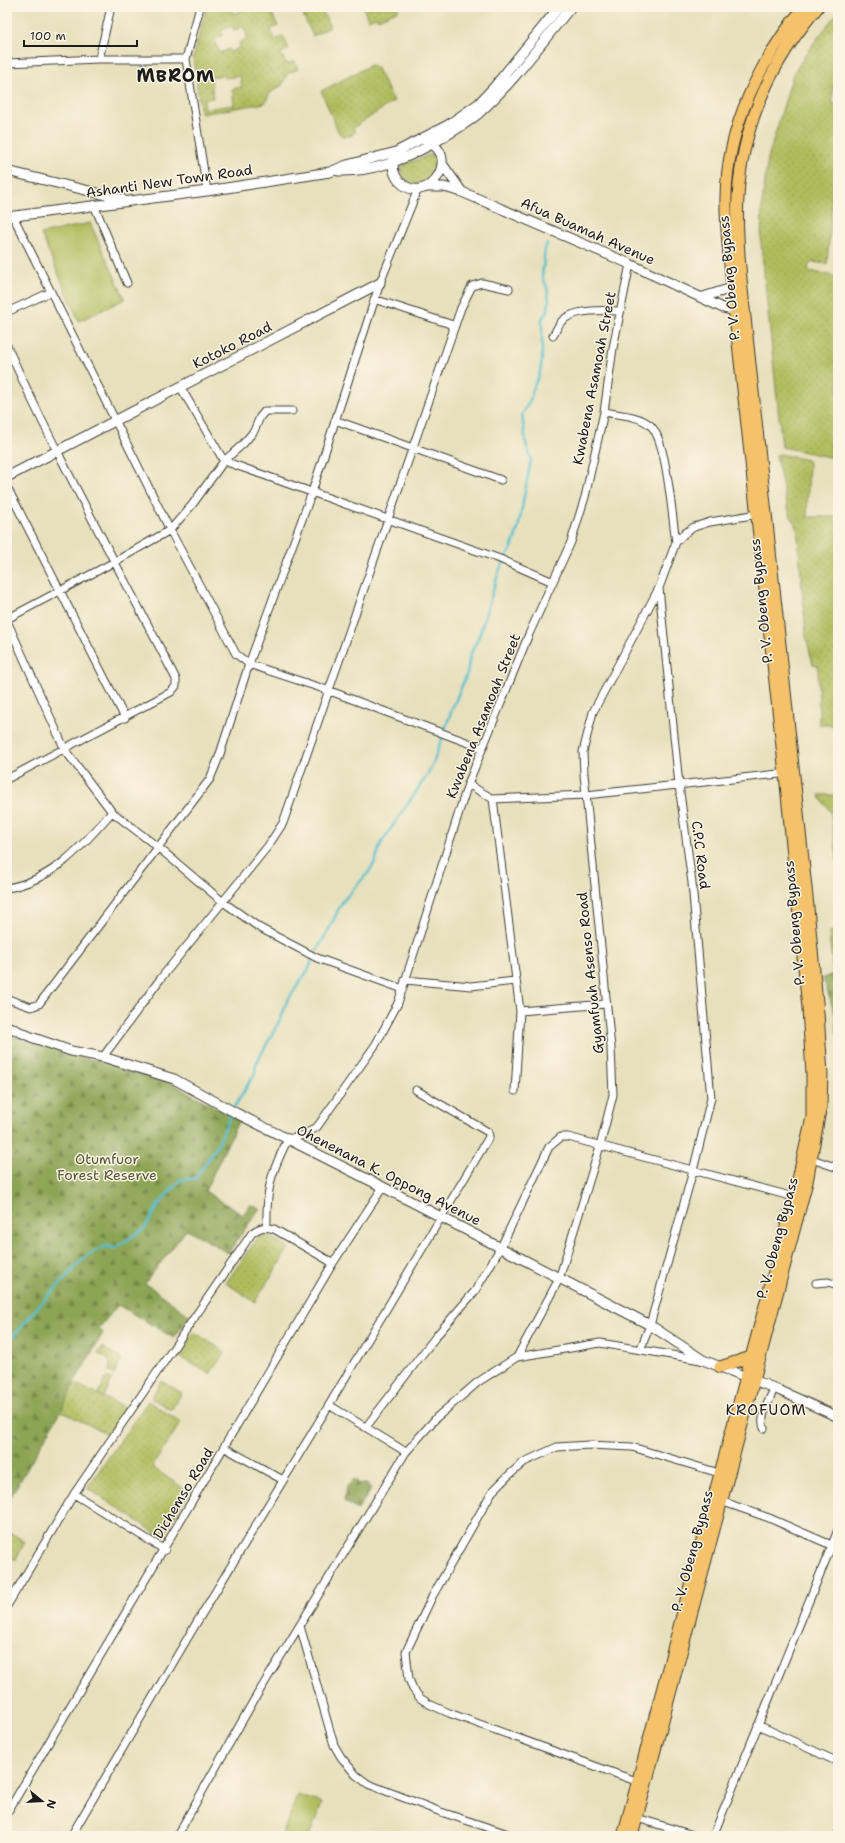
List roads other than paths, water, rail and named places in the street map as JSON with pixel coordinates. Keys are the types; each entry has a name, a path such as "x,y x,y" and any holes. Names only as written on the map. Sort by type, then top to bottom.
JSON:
{"highway":[{"name":"P. V. Obeng Bypass","path":"632,1836 721,1501 750,1379 812,1159 821,1106 822,1074 807,897 790,773 740,312 726,229 726,196 733,147 745,105 757,76 780,37 804,7"},
{"name":"P. V. Obeng Bypass","path":"737,289 738,198 745,148 757,105 774,70 795,34 818,7"},
{"name":"P. V. Obeng Bypass","path":"622,1836 719,1473 750,1379 751,1357 794,1196 812,1117 812,1074 808,1008 790,773"},
{"path":"720,1367 751,1357"}],"street":[{"path":"99,59 110,7"},
{"path":"200,7 186,58 207,191"},
{"name":"Ashanti New Town Road","path":"334,171 347,165 396,152 448,125 478,104 494,87 559,7"},
{"name":"Ashanti New Town Road","path":"10,217 207,191 334,171 349,171 375,167 393,162 432,144 460,127 494,98 571,7"},
{"path":"7,63 99,59 186,58"},
{"path":"396,152 393,162 394,172 403,184 418,189 429,186 439,177 442,161 441,150 447,135"},
{"path":"420,140 432,144 438,150 442,161 462,192"},
{"path":"375,167 394,172"},
{"path":"7,172 127,201"},
{"name":"Afua Buamah Avenue","path":"429,186 444,187 462,192 740,312"},
{"path":"8,999 31,1007 39,1004 210,779 219,757 249,664 312,492 374,299 418,189"},
{"path":"94,205 127,283"},
{"path":"10,217 51,292 170,530 236,654 249,664 330,691 482,748"},
{"name":"Kwabena Asamoah Street","path":"288,1139 304,1135 317,1127 376,1044 398,1003 468,784 529,634 571,542 585,497 604,412 620,311 630,264"},
{"name":"Kotoko Road","path":"7,477 116,422 380,283"},
{"path":"103,1057 161,978 223,902 283,824 389,520 452,335 452,329 472,286 482,283 509,289"},
{"path":"703,297 737,289"},
{"path":"7,312 51,292"},
{"path":"374,299 450,324 452,329"},
{"path":"554,336 563,320 575,314 602,310 620,311"},
{"path":"7,346 57,451 176,679 176,686 171,692 65,750 7,779"},
{"path":"181,388 224,461 500,559 553,582"},
{"path":"292,411 265,410 260,416 254,431 243,444 224,461 192,505 170,530 116,562 7,620 65,750 112,812 159,848 223,902 260,928 317,958 403,989"},
{"path":"604,412 636,418 651,426 658,438 664,463 676,542"},
{"path":"335,420 501,480"},
{"path":"7,487 125,718"},
{"path":"676,542 694,527 762,513"},
{"name":"C.P.C Road","path":"641,1348 650,1325 694,1171 711,1098 692,883 679,785 659,588 676,542"},
{"path":"586,795 583,752 593,712 659,588"},
{"path":"468,784 493,800 586,795 790,773"},
{"name":"Gyamfuah Asenso Road","path":"517,1357 559,1279 600,1146 613,1095 611,1048 586,795"},
{"path":"493,800 520,1011 515,1091"},
{"path":"7,888 24,885 60,866 80,848 112,812"},
{"path":"405,980 471,986 515,981"},
{"path":"520,1011 606,1004"},
{"name":"Ohenenana K. Oppong Avenue","path":"7,1026 31,1037 71,1051 103,1057 174,1079 233,1111 383,1186 559,1279 650,1325 703,1360 774,1388 838,1417"},
{"path":"71,1836 329,1406 392,1298 442,1218 489,1134 416,1090"},
{"path":"366,1427 437,1334 475,1291 500,1247 545,1154 555,1140 561,1137 568,1137 794,1196"},
{"path":"267,1227 267,1194 270,1177 288,1139"},
{"path":"812,1159 838,1168"},
{"name":"Dichemso Road","path":"7,1813 225,1448 333,1263 383,1186"},
{"path":"7,1606 74,1494 252,1233 259,1228 267,1227 274,1229 333,1263"},
{"path":"816,1283 828,1282 838,1285"},
{"path":"177,1836 254,1700 406,1452 437,1417 478,1382 517,1357 600,1343 641,1348 703,1360"},
{"path":"764,1428 762,1423 764,1413 774,1388"},
{"path":"329,1406 406,1452"},
{"path":"636,1781 456,1716 429,1704 420,1698 413,1689 409,1679 406,1652 432,1597 492,1492 524,1462 557,1447 589,1445 632,1447 719,1473"},
{"path":"225,1448 284,1480"},
{"path":"74,1494 164,1550"},
{"path":"721,1501 769,1518 835,1547"},
{"path":"713,1836 758,1725 835,1547 838,1530"},
{"path":"300,1626 334,1745 341,1757 356,1775 368,1784 433,1809 514,1836"},
{"path":"758,1725 838,1762"},
{"path":"637,1818 696,1836"}],"waterway":[{"path":"233,1109 255,1073 256,1064 281,1018 287,1001 309,969 313,957 342,902 368,873 375,862 381,843 428,774 452,709 467,674 470,655 479,636 499,571 512,547 518,529 531,459 526,444 522,415 530,400 539,376 542,361 542,318 548,311 549,300 547,287 542,277 545,248 547,244"},
{"path":"7,1344 36,1309 86,1256 106,1246 115,1248 145,1228 159,1204 181,1179 195,1179 218,1144 231,1114"}],"district":[{"name":"MBROM","path":"176,76"},
{"name":"KROFUOM","path":"766,1410"}],"park label":[{"name":"Otumfuor Forest Reserve","path":"107,1168"}]}
